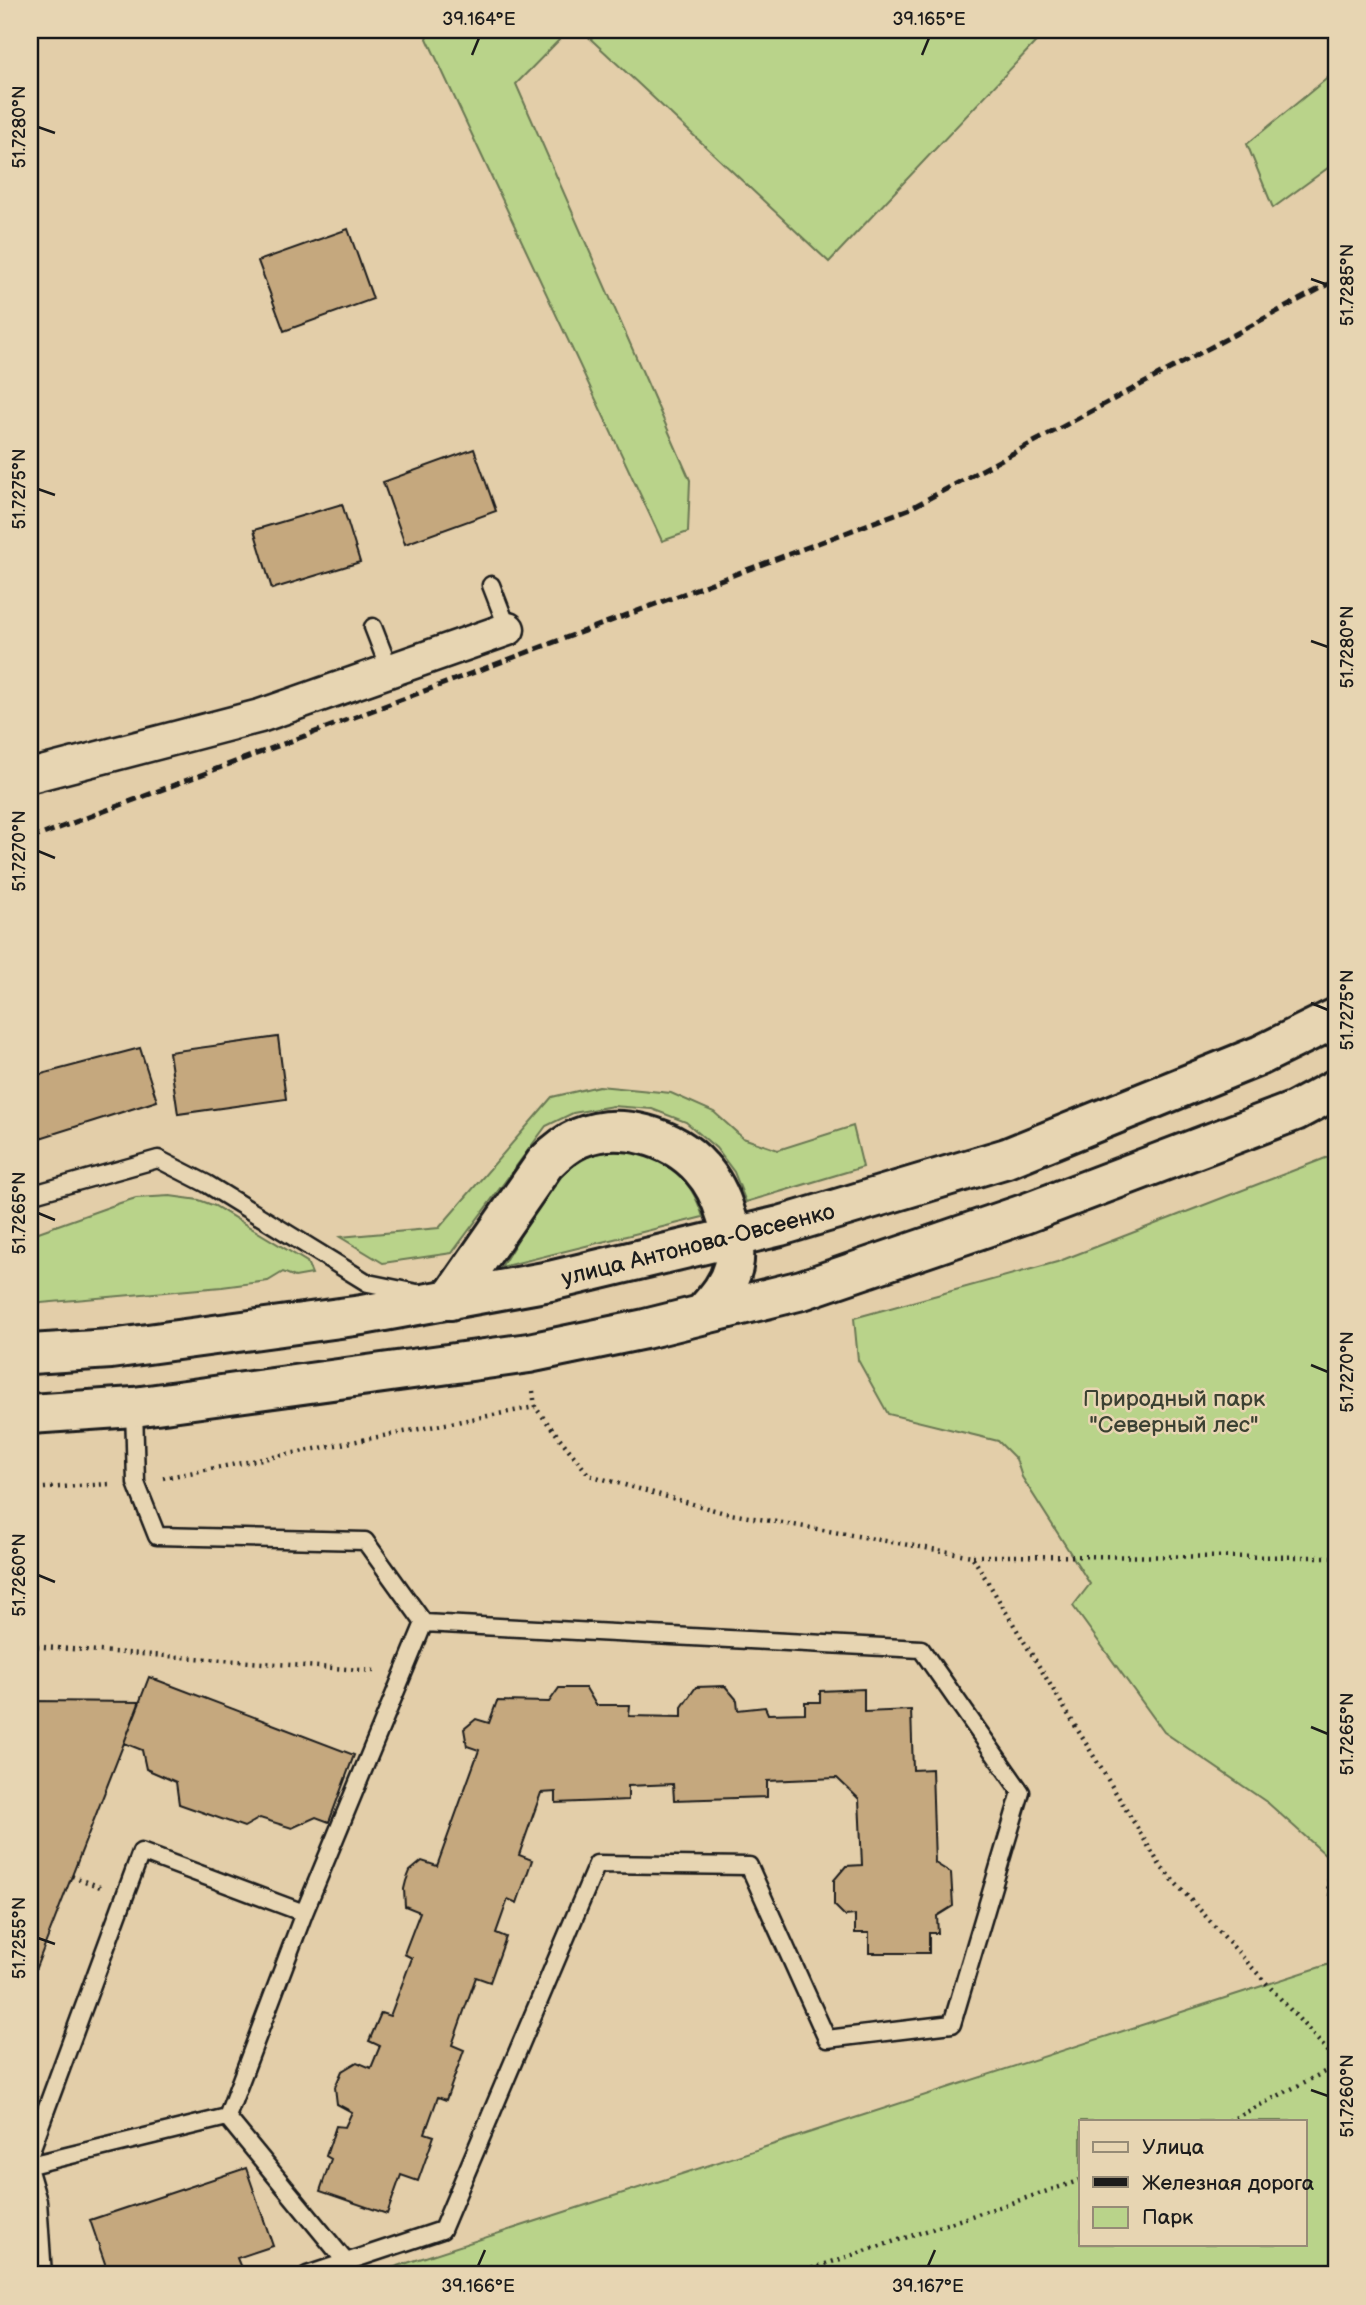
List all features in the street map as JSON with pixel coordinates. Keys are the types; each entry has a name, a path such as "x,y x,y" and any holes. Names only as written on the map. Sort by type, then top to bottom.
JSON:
{"highway":[{"name":"улица Антонова-Овсеенко","path":"30,1354 111,1349 362,1315 450,1300 550,1281 780,1226 1007,1158 1261,1055 1336,1018"},
{"path":"30,1415 134,1407 529,1353 702,1315 802,1290 1024,1214 1294,1111 1336,1089"},
{"path":"450,1300 545,1163 561,1148 580,1137 615,1130 644,1134 666,1142 702,1168 717,1192 734,1237 734,1265 726,1286 702,1315"}],"street":[{"path":"30,776 260,716 508,629"}],"lane":[{"path":"491,585 508,629"},
{"path":"373,627 390,671"},
{"path":"30,1195 158,1159 207,1184 368,1283 450,1300"},
{"path":"134,1407 136,1483 157,1536 365,1541 424,1623"},
{"path":"227,2117 304,1913 424,1623"},
{"path":"307,2275 442,2230 597,1864 749,1866 827,2039 951,2024 1021,1792 921,1649 424,1623"},
{"path":"30,2153 141,1852 304,1913"},
{"path":"227,2117 346,2262"},
{"path":"30,2165 227,2117"},
{"path":"30,2174 38,2201 43,2275"}],"path":[{"path":"30,1489 136,1483 535,1407"},
{"path":"972,1556 1336,1557"},
{"path":"30,1646 403,1673"},
{"path":"1336,1845 1328,1885 1336,1914"},
{"path":"1231,2120 1336,2066"},
{"path":"792,2275 1079,2181"}],"green space":[{"path":"423,30 564,30 566,33 516,84 690,480 688,532 662,541"},
{"path":"581,30 1047,30 829,262"},
{"path":"1336,71 1336,162 1273,208 1247,144"},
{"path":"599,1086 671,1093 714,1112 743,1138 778,1150 853,1126 863,1167 746,1202 734,1172 716,1148 686,1122 652,1109 613,1106 573,1113 546,1126 452,1253 383,1263 340,1237 439,1228 552,1097"},
{"path":"619,1151 649,1157 673,1169 691,1189 703,1217 501,1267 536,1210 568,1169 587,1157"},
{"name":"Природный парк \"Северный лес\"","path":"1336,1154 1336,1864 1268,1803 1164,1732 1073,1606 1090,1584 1022,1477 1016,1459 998,1441 888,1414 858,1360 854,1318 1057,1262"},
{"path":"170,1196 199,1200 215,1206 307,1262 312,1274 295,1277 283,1272 268,1281 222,1287 30,1304 30,1235 136,1198"},
{"path":"1336,1962 1336,2275 370,2275"}],"building":[{"path":"348,229 373,299 284,331 258,261"},
{"path":"474,449 496,511 405,544 383,482"},
{"path":"342,504 360,562 272,589 254,530"},
{"path":"278,1037 286,1099 178,1114 169,1052"},
{"path":"140,1048 157,1101 40,1138 38,1130 30,1137 30,1077"},
{"path":"149,1677 354,1755 329,1822 316,1817 292,1828 260,1818 244,1827 179,1804 176,1782 146,1769 142,1750 124,1743"},
{"path":"725,1686 737,1700 738,1710 765,1707 768,1714 805,1713 805,1702 820,1702 820,1691 864,1689 864,1712 911,1710 913,1770 932,1769 935,1863 951,1873 953,1906 937,1916 938,1933 929,1933 929,1953 869,1953 869,1933 855,1933 855,1915 845,1916 834,1905 834,1880 846,1866 862,1865 859,1799 837,1778 767,1781 767,1797 674,1800 673,1784 628,1786 628,1800 556,1803 556,1792 541,1793 519,1855 532,1860 517,1903 508,1899 496,1933 506,1937 490,1982 476,1977 452,2045 464,2050 446,2100 438,2097 425,2133 434,2136 418,2181 401,2175 387,2214 320,2191 331,2159 326,2156 336,2126 345,2127 352,2112 337,2104 335,2087 342,2071 357,2062 371,2068 380,2046 369,2041 381,2013 390,2016 412,1958 404,1954 420,1912 405,1906 406,1881 410,1871 422,1861 437,1866 479,1750 467,1746 464,1729 476,1719 489,1723 497,1701 549,1702 559,1688 586,1688 596,1705 630,1705 629,1716 682,1717 682,1707 696,1687"},
{"path":"33,1701 140,1702 30,1983 30,1708"},
{"path":"246,2168 273,2246 237,2258 243,2273 109,2275 90,2220"}],"railway":[{"path":"30,839 909,509 1336,280"}]}
